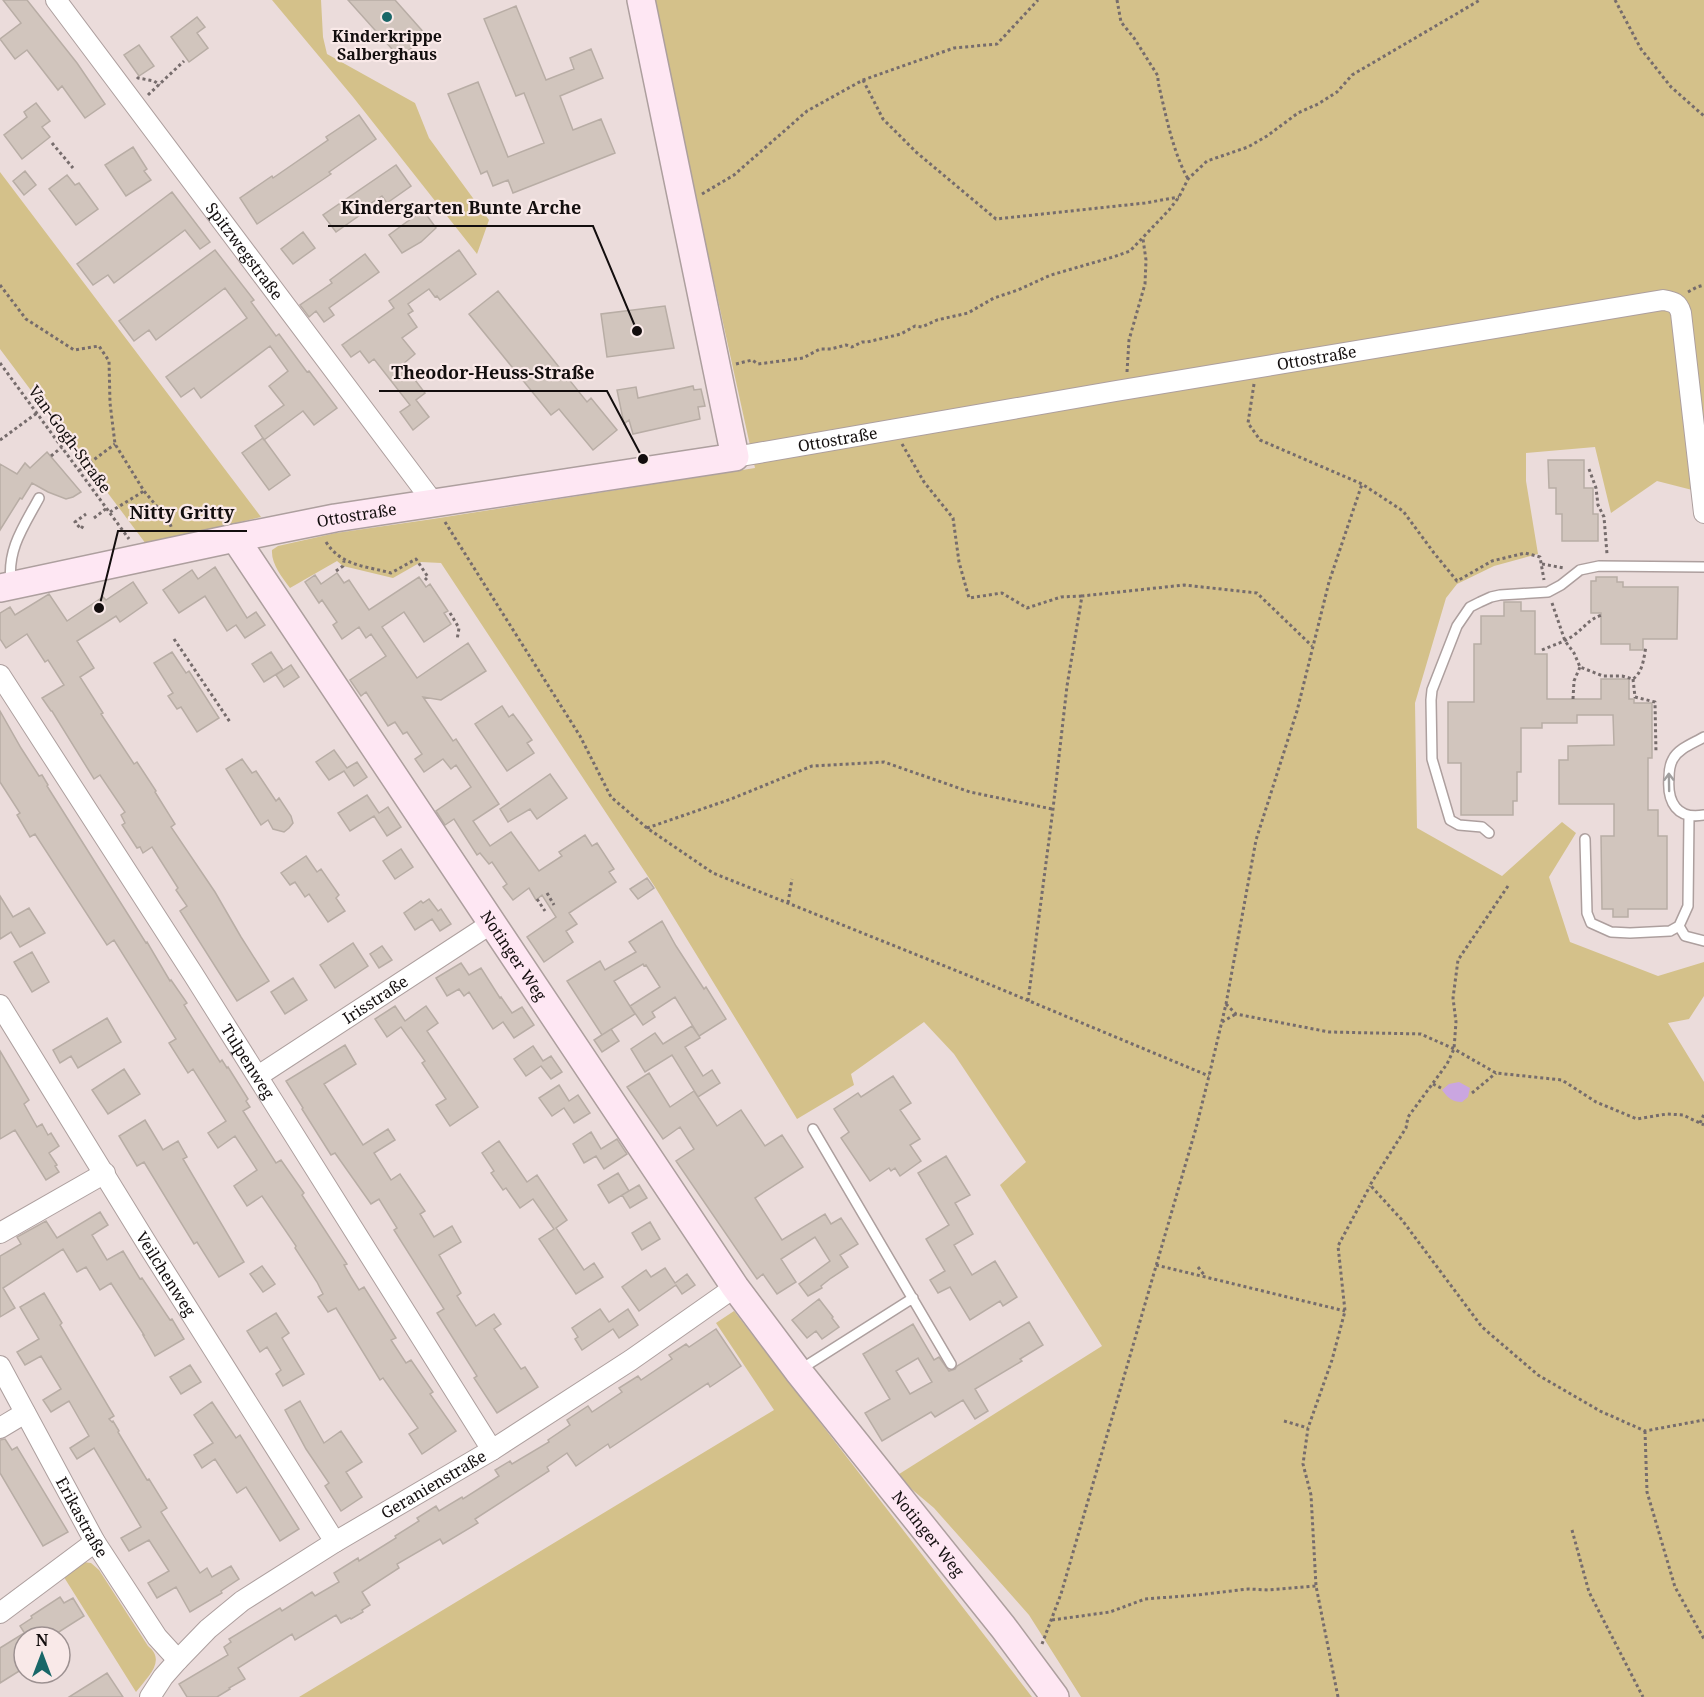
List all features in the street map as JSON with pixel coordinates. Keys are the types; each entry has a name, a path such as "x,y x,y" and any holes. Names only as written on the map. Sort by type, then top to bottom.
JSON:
{"street":[{"name":"Spitzwegstraße","path":"56,0 438,510"},
{"path":"640,0 735,457"},
{"name":"Ottostraße","path":"6,587 317,522 438,510 735,457 1663,300 1675,302 1682,313 1704,513"},
{"name":"Notinger Weg","path":"235,538 735,1287 798,1371 1028,1659 1055,1697"},
{"name":"Tulpenweg","path":"0,675 258,1076 492,1450"},
{"name":"Irisstraße","path":"258,1076 492,923"},
{"name":"Veilchenweg","path":"0,1005 335,1542"},
{"path":"0,1233 105,1173"},
{"name":"Geranienstraße","path":"150,1697 178,1660 208,1629 242,1601 335,1542 492,1450 631,1360 735,1287"},
{"name":"Erikastraße","path":"0,1366 95,1542 157,1637 178,1660"},
{"path":"0,1428 25,1413"},
{"path":"0,1613 95,1542"}],"lane":[{"path":"6,587 13,548 39,498"},
{"path":"1489,832 1482,827 1459,825 1450,820 1432,759 1432,690 1457,626 1470,607 1491,597 1548,592 1580,570 1599,566 1704,567"},
{"path":"1704,737 1685,747 1673,759 1669,770 1668,788 1673,805 1680,812 1689,816 1704,815"},
{"path":"1586,839 1587,913 1591,923 1611,932 1670,931 1679,926 1688,906 1689,816"},
{"path":"1679,926 1685,936 1704,941"},
{"path":"813,1129 951,1364"},
{"path":"798,1371 915,1302"}],"path":[{"path":"683,205 734,176 807,111 863,80 954,48 997,45 1038,0"},
{"path":"1118,0 1121,22 1158,76 1179,163 1188,179"},
{"path":"717,370 752,360 758,364 803,358 820,349 846,345 852,347 862,342 901,334 915,326 922,327 937,320 968,313 994,298 1051,275 1130,251 1179,197 1188,179 1207,161 1248,147 1267,136 1298,113 1337,92 1352,75 1480,0"},
{"path":"1615,0 1641,49 1671,87 1704,116"},
{"path":"142,100 160,86 184,61"},
{"path":"133,72 138,78 154,81 160,86"},
{"path":"863,80 883,119 915,152 996,219 1145,203 1179,197"},
{"path":"52,143 73,168"},
{"path":"1126,390 1129,340 1144,284 1146,260 1143,238"},
{"path":"0,285 26,319 74,350 99,346 110,361 110,403 115,444 144,491 169,521 179,551"},
{"name":"Van-Gogh-Straße","path":"0,363 142,558"},
{"path":"1256,368 1248,423 1260,440 1362,484 1403,511 1457,581 1492,561 1525,553 1540,557 1544,579 1565,641 1580,667 1603,676 1622,676 1633,679"},
{"path":"0,440 37,413"},
{"path":"893,430 924,482 953,518 959,562 969,598 1002,593 1027,608 1061,597 1184,585 1257,593 1313,646"},
{"path":"79,470 115,444"},
{"path":"51,456 62,447"},
{"path":"1589,468 1596,488 1598,505 1604,517 1605,547 1610,566"},
{"path":"1028,1659 1041,1648 1061,1594 1156,1265 1222,1022 1256,840 1297,711 1329,582 1362,484"},
{"path":"94,518 144,491"},
{"path":"438,510 580,736 611,797 647,828 713,873 1209,1076"},
{"path":"84,526 81,529 75,522 86,514"},
{"path":"317,522 320,533 331,550 344,561 391,573 416,559 428,577 425,580"},
{"path":"336,571 343,566 344,561"},
{"path":"1028,1001 1067,686 1082,596"},
{"path":"450,613 459,628 457,640"},
{"path":"1542,650 1565,641 1593,618 1602,615"},
{"path":"174,639 230,722"},
{"path":"1633,679 1637,676 1644,661 1646,646"},
{"path":"1573,699 1574,681 1580,667"},
{"path":"1633,679 1635,697 1655,702 1656,753"},
{"path":"647,828 731,799 812,766 884,762 970,792 1053,809"},
{"path":"788,903 792,879"},
{"path":"1338,1697 1316,1586 1311,1495 1303,1464 1308,1428 1332,1360 1345,1311 1338,1246 1370,1185 1406,1128 1408,1117 1447,1064 1454,1049 1456,1022 1453,998 1458,960 1508,886"},
{"path":"547,893 554,905"},
{"path":"537,899 545,910"},
{"path":"1226,1004 1236,1014 1329,1032 1421,1034 1454,1049 1496,1073 1562,1080 1596,1102 1636,1119 1667,1114 1683,1115 1702,1124 1704,1114"},
{"path":"1222,1022 1236,1014"},
{"path":"1472,1093 1496,1073"},
{"path":"1434,1084 1441,1088"},
{"path":"1370,1185 1402,1220 1482,1327 1538,1375 1600,1411 1645,1431 1704,1420"},
{"path":"1156,1265 1345,1311"},
{"path":"1198,1267 1206,1277"},
{"path":"1284,1421 1308,1428"},
{"path":"1645,1431 1647,1492 1675,1587 1704,1639"},
{"path":"1572,1530 1589,1592 1643,1697"},
{"path":"1052,1620 1110,1612 1145,1599 1248,1589 1269,1590 1316,1586"}],"shaded area":[{"path":"272,0 321,0 323,37 327,54 415,103 429,138 489,220 477,254 353,97"},
{"path":"652,0 1704,0 1704,493 1657,481 1611,513 1595,447 1526,453 1526,481 1538,554 1494,566 1457,584 1446,598 1415,703 1417,828 1502,876 1562,822 1576,833 1549,877 1570,942 1658,976 1704,962 1704,996 1689,1019 1668,1023 1704,1082 1704,1697 1081,1697 1029,1615 934,1508 896,1476 1102,1346 1000,1185 1026,1162 954,1054 924,1022 851,1074 854,1085 797,1119 655,887 441,563 421,562 393,578 343,566 337,561 290,588 281,575 272,555 272,550 278,546 336,533 755,468"},
{"path":"0,172 261,517 146,544 0,349"},
{"path":"1459,1082 1470,1088 1468,1097 1462,1102 1450,1099 1442,1090 1449,1084"},
{"path":"734,1311 1032,1697 299,1697 774,1410 716,1323"},
{"path":"83,1562 91,1563 99,1570 156,1657 150,1675 136,1692 62,1574"}],"building":[{"path":"3,0 27,0 77,63 105,104 85,118 62,86 58,90 27,50 15,59 0,39 21,23"},
{"name":"Kinderkrippe Salberghaus","path":"348,0 395,0 426,35 400,58"},
{"path":"516,6 546,80 574,69 570,58 591,49 603,78 560,96 573,130 601,119 615,153 513,193 508,180 493,186 487,171 481,174 448,94 478,82 508,157 544,143 524,93 516,96 484,19"},
{"path":"197,17 205,27 197,33 208,48 189,62 171,37"},
{"path":"139,45 154,66 139,76 124,55"},
{"path":"36,103 50,121 42,127 50,137 22,159 4,135 27,117 24,112"},
{"path":"359,115 376,139 329,172 331,174 257,224 240,198 328,140 326,137"},
{"path":"133,147 147,169 144,171 151,180 126,196 105,165"},
{"path":"396,165 411,186 387,203 382,196 358,212 360,215 336,232 323,215"},
{"path":"25,171 36,185 24,195 13,181"},
{"path":"67,175 75,185 79,183 98,209 76,225 49,189"},
{"path":"172,192 210,242 200,249 185,230 114,283 108,275 93,285 77,264"},
{"path":"423,210 436,228 421,242 402,253 389,235"},
{"path":"303,232 315,248 293,264 281,249"},
{"path":"215,250 254,300 251,302 276,336 279,334 337,408 314,425 303,411 264,440 255,426 284,405 269,386 288,371 270,346 201,398 194,388 181,397 166,377 247,318 225,288 156,340 149,330 134,341 119,321"},
{"path":"459,250 476,274 440,300 429,289 408,304 413,311 408,314 417,327 402,338 415,354 403,364 425,393 416,400 429,417 413,430 400,412 410,405 374,359 369,363 360,351 351,357 342,345 394,308 389,301"},
{"path":"365,254 379,272 329,308 334,315 324,322 316,311 309,317 300,305 332,283 330,280"},
{"path":"498,291 587,402 591,398 617,430 593,450 559,409 551,415 469,314"},
{"path":"665,306 674,348 607,357 601,314"},
{"path":"693,386 694,390 701,389 705,406 698,407 700,419 633,434 629,420 624,424 617,390 636,387 638,398"},
{"path":"263,438 290,475 269,490 242,453"},
{"path":"47,452 81,492 66,499 32,483 0,530 0,464 17,474 25,463 30,468"},
{"path":"1548,460 1584,460 1584,488 1593,488 1593,514 1598,514 1598,541 1562,541 1562,514 1556,514 1556,488 1549,488"},
{"path":"215,567 247,618 256,612 265,625 245,638 236,625 227,631 205,596 179,613 163,590 192,570 198,579"},
{"path":"337,573 344,583 349,580 369,610 419,577 426,587 430,584 448,611 444,613 451,624 424,642 404,612 382,627 417,678 468,643 486,671 441,700 423,697 453,741 456,739 499,804 473,821 490,846 511,832 539,871 562,856 559,852 585,835 592,846 597,843 614,869 609,872 616,882 569,913 577,924 566,931 573,942 544,962 527,937 556,917 542,895 536,900 529,888 513,900 503,887 507,884 492,862 489,864 480,853 477,855 454,819 445,825 436,811 471,787 456,765 451,769 443,759 424,772 415,759 422,754 407,732 403,734 395,722 388,726 366,692 361,696 350,680 386,656 371,634 366,638 359,627 342,639 333,625 337,622 322,600 319,603 305,582 315,575 321,584"},
{"path":"1596,577 1617,577 1617,582 1623,582 1623,587 1678,587 1677,639 1643,639 1643,650 1630,650 1630,644 1601,644 1601,613 1591,613 1591,581 1596,581"},
{"path":"133,582 147,603 120,622 116,616 77,641 94,668 80,677 134,764 137,762 156,791 175,824 171,827 215,892 269,981 237,1001 180,911 187,906 152,847 143,853 140,847 137,848 122,825 125,823 121,815 125,812 100,775 94,779 42,698 64,685 48,660 45,662 27,634 6,648 0,639 0,613 10,607 15,615 49,594 67,621 103,597 106,600"},
{"path":"1504,602 1521,602 1521,611 1535,611 1535,654 1547,654 1547,699 1601,699 1601,679 1629,679 1629,699 1634,699 1634,703 1652,703 1652,758 1648,758 1648,810 1658,810 1658,836 1667,836 1667,909 1628,909 1628,917 1613,917 1613,909 1602,909 1601,836 1614,836 1614,804 1559,804 1559,760 1568,760 1568,746 1614,745 1613,715 1577,715 1577,723 1542,723 1542,728 1521,728 1521,772 1517,772 1517,801 1513,801 1513,815 1461,815 1461,763 1448,763 1448,702 1474,702 1474,644 1481,644 1481,616 1504,616"},
{"path":"172,652 186,673 189,671 219,718 197,732 181,707 177,709 168,696 173,693 154,663"},
{"path":"271,652 283,670 264,682 252,664"},
{"path":"291,665 299,677 284,687 276,675"},
{"path":"502,706 509,717 513,714 532,740 527,743 534,753 507,771 475,724"},
{"path":"0,711 21,748 39,776 42,775 170,981 187,1003 184,1005 220,1062 222,1060 228,1067 248,1099 246,1101 250,1107 243,1111 276,1163 281,1160 304,1193 302,1195 347,1264 344,1265 359,1290 364,1287 396,1338 391,1340 406,1363 411,1360 433,1392 430,1394 456,1431 422,1454 409,1434 418,1428 383,1378 380,1380 336,1308 328,1312 318,1297 323,1294 317,1282 262,1196 247,1206 234,1186 257,1170 235,1136 218,1148 208,1133 226,1121 193,1069 188,1073 169,1043 176,1039 114,940 107,945 35,834 30,837 17,815 20,813 0,782"},
{"path":"334,750 347,768 357,762 367,777 354,786 344,771 329,780 316,762"},
{"path":"242,759 252,773 256,771 276,801 279,798 291,816 293,823 284,832 273,829 268,820 261,825 226,769"},
{"path":"550,774 567,798 537,819 530,809 508,822 500,809"},
{"path":"367,795 379,813 388,807 401,827 387,836 374,816 350,831 338,813"},
{"path":"401,849 413,867 395,879 383,861"},
{"path":"306,856 317,872 321,869 339,895 336,898 345,911 328,922 309,894 305,897 295,882 290,885 281,873"},
{"path":"647,878 654,888 638,899 630,889"},
{"path":"0,896 13,917 29,908 45,933 20,947 11,932 0,939"},
{"path":"429,899 438,911 441,909 451,924 440,931 432,919 415,930 404,913 421,901 423,903"},
{"path":"662,921 704,989 706,987 726,1019 699,1036 675,997 652,1012 655,1017 643,1025 630,1006 660,987 646,965 643,964 614,981 635,1014 602,1035 567,981 600,961 605,970 636,952 629,942"},
{"path":"353,943 368,966 335,988 320,965"},
{"path":"382,946 392,960 379,968 370,954"},
{"path":"32,952 49,982 32,992 14,962"},
{"path":"461,963 469,975 481,968 512,1013 522,1007 534,1025 514,1038 503,1022 493,1029 469,992 464,996 459,989 447,996 436,978"},
{"path":"293,978 307,1000 285,1014 271,992"},
{"path":"395,1006 405,1021 426,1006 438,1023 427,1031 478,1107 450,1126 436,1105 446,1099 422,1063 425,1061 401,1027 387,1037 375,1019"},
{"path":"107,1018 121,1042 78,1068 71,1056 60,1063 53,1050"},
{"path":"692,1026 700,1038 685,1047 703,1076 712,1070 720,1083 698,1097 672,1055 645,1072 631,1049 655,1033 663,1044"},
{"path":"611,1029 619,1041 602,1052 594,1040"},
{"path":"345,1045 356,1064 324,1084 363,1145 388,1129 395,1140 374,1153 391,1180 400,1174 425,1211 420,1214 434,1237 452,1226 461,1242 439,1255 461,1293 457,1296 476,1326 494,1314 501,1324 494,1329 521,1369 525,1367 538,1387 497,1413 474,1378 477,1376 437,1313 444,1309 394,1230 397,1228 379,1199 371,1204 335,1153 331,1155 286,1081"},
{"path":"533,1046 543,1061 551,1056 562,1072 551,1079 541,1066 526,1076 514,1059"},
{"path":"0,1051 29,1100 24,1104 37,1127 42,1124 48,1135 51,1133 59,1146 49,1153 59,1172 46,1180 15,1130 0,1139"},
{"path":"124,1069 140,1094 108,1114 92,1090"},
{"path":"649,1073 670,1107 694,1091 717,1126 741,1110 765,1146 782,1135 803,1167 755,1198 782,1240 825,1214 831,1224 841,1218 858,1244 840,1255 848,1267 808,1296 799,1284 830,1261 815,1237 781,1259 796,1282 777,1294 763,1274 757,1279 676,1161 694,1149 680,1127 663,1139 627,1087"},
{"path":"893,1076 911,1103 900,1110 920,1139 910,1145 921,1161 900,1176 895,1168 891,1171 889,1168 870,1181 841,1138 849,1132 834,1109 858,1093 861,1097"},
{"path":"559,1085 569,1101 578,1095 590,1113 574,1123 564,1108 552,1116 539,1098"},
{"path":"145,1120 163,1150 178,1141 187,1157 183,1159 244,1262 219,1277 197,1242 194,1244 144,1162 137,1166 119,1136"},
{"path":"591,1132 601,1149 617,1139 627,1154 604,1169 596,1156 584,1163 573,1144"},
{"path":"499,1141 527,1182 537,1175 567,1220 556,1228 584,1270 594,1263 603,1277 576,1294 539,1239 554,1229 533,1199 520,1208 506,1188 503,1190 491,1173 494,1171 482,1153"},
{"path":"946,1156 970,1195 955,1203 973,1234 954,1245 972,1275 995,1261 1017,1297 1003,1306 1000,1301 970,1320 950,1287 938,1293 930,1280 945,1271 926,1239 949,1225 918,1173"},
{"path":"618,1173 629,1191 609,1203 598,1185"},
{"path":"639,1185 647,1198 630,1208 622,1195"},
{"path":"100,1212 108,1225 92,1235 107,1260 123,1251 140,1279 142,1278 184,1339 155,1356 111,1283 100,1290 86,1267 77,1272 63,1249 3,1288 15,1308 0,1317 0,1256 21,1244 17,1237 46,1221 57,1238"},
{"path":"650,1222 660,1239 642,1250 632,1233"},
{"path":"262,1266 275,1284 263,1292 250,1274"},
{"path":"665,1268 675,1283 687,1274 695,1285 682,1294 676,1285 639,1311 622,1287 646,1270 651,1277"},
{"path":"44,1293 62,1323 60,1325 114,1416 109,1419 113,1421 147,1480 149,1479 167,1508 161,1512 200,1573 207,1568 212,1577 231,1566 239,1579 221,1591 222,1593 190,1612 176,1587 157,1598 148,1583 169,1571 149,1540 129,1551 121,1538 141,1527 94,1448 77,1459 70,1448 89,1436 69,1401 51,1412 43,1400 61,1389 41,1356 25,1365 17,1352 39,1339 20,1307"},
{"path":"819,1299 839,1327 822,1339 816,1331 807,1338 792,1320"},
{"path":"600,1309 609,1322 628,1309 638,1325 619,1338 613,1329 582,1350 575,1339 578,1337 572,1328"},
{"path":"276,1313 289,1333 282,1338 304,1374 283,1386 276,1374 281,1370 267,1347 260,1352 247,1331"},
{"path":"1029,1322 1043,1345 1020,1359 1022,1361 975,1389 988,1411 975,1419 963,1400 935,1417 931,1412 882,1441 865,1413 890,1399 863,1354 913,1324 934,1360 939,1357 949,1371","holes":["918,1358 932,1382 910,1394 896,1371"]},
{"path":"716,1329 741,1366 710,1387 708,1383 610,1448 608,1444 576,1466 567,1453 547,1467 549,1471 475,1519 478,1523 443,1544 440,1539 397,1564 399,1568 362,1592 370,1605 362,1610 363,1612 341,1623 336,1615 295,1640 292,1634 238,1668 245,1679 217,1697 187,1697 179,1684 228,1655 224,1647 231,1642 229,1639 280,1608 282,1611 312,1592 315,1596 339,1582 334,1573 358,1558 359,1561 396,1538 395,1536 419,1521 417,1518 436,1506 439,1511 462,1497 463,1499 499,1476 495,1470 510,1461 512,1464 549,1442 548,1440 570,1425 567,1420 588,1406 592,1412 622,1392 619,1388 638,1376 641,1380 672,1359 669,1355 686,1344 689,1347"},
{"path":"190,1365 201,1382 181,1394 170,1377"},
{"path":"300,1401 324,1443 341,1431 362,1462 346,1472 362,1497 341,1511 325,1486 329,1483 306,1449 285,1410"},
{"path":"212,1402 236,1438 240,1435 299,1529 280,1541 246,1487 237,1493 215,1459 202,1468 194,1455 213,1443 194,1415"},
{"path":"5,1439 12,1450 17,1447 68,1532 43,1546 0,1473 0,1440"},
{"path":"60,1597 64,1603 73,1598 84,1616 70,1625 22,1625 32,1618 31,1616"},
{"path":"12,1640 12,1676 0,1683 0,1648"},
{"path":"107,1673 123,1697 69,1697 93,1682"}],"place":[{"name":"Kinderkrippe Salberghaus","path":"387,17"},
{"name":"Kindergarten Bunte Arche","path":"637,331"},
{"name":"Theodor-Heuss-Straße","path":"643,459"},
{"name":"Nitty Gritty","path":"99,608"}]}
